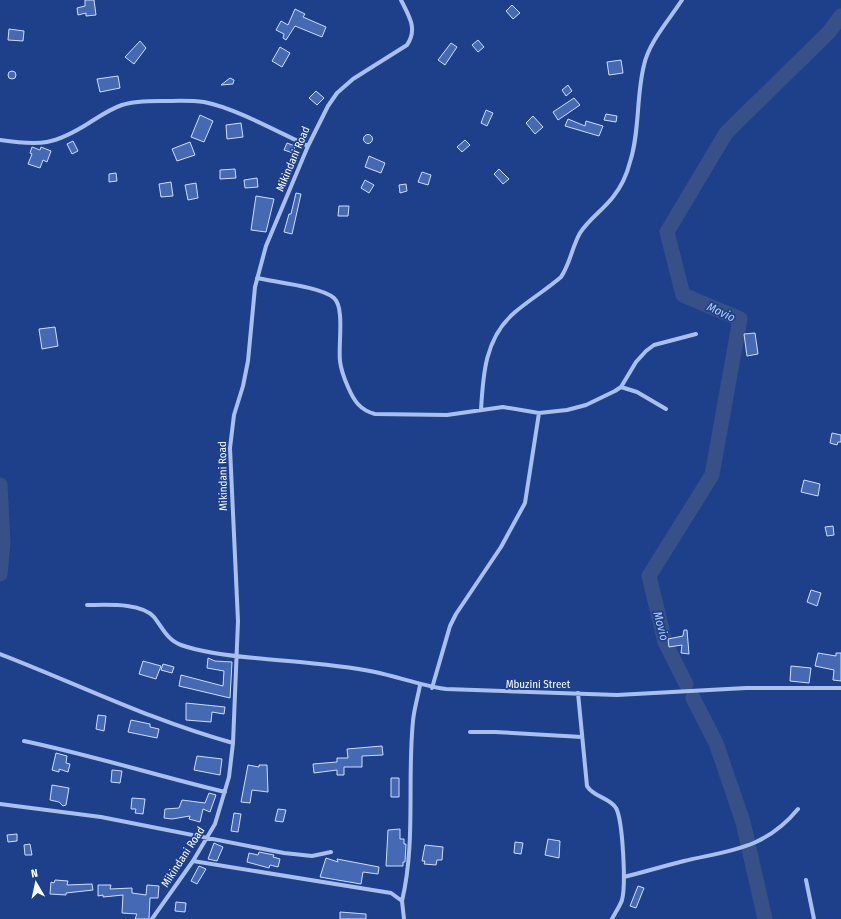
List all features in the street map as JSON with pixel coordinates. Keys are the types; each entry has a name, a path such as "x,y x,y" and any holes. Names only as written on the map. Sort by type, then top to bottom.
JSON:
{"street":[{"name":"Mikindani Road","path":"152,919 207,839 215,824 225,792 233,743 237,656 237,574 230,485 230,448 234,415 243,386 248,361 257,278 266,246 308,146 328,106 337,93 353,79 407,45 412,38 413,26 401,0"},
{"path":"481,410 482,378 486,358 495,337 513,314 561,277 565,271 576,240 581,231 614,197 623,182 635,141 641,82 647,54 682,0"},
{"path":"0,140 29,144 42,143 70,134 106,112 123,105 145,101 178,101 204,102 229,111 308,146"},
{"path":"257,278 315,290 335,299 340,306 341,313 339,337 341,370 351,393 359,406 366,412 390,415 447,416 504,407 539,413 567,410 586,405 621,387 636,362 654,345 696,334"},
{"path":"621,387 637,392 666,409"},
{"path":"432,688 450,626 456,614 501,547 525,503 539,413"},
{"name":"Mbuzini Street","path":"87,605 117,605 146,611 153,616 172,641 181,645 237,656 376,672 432,688 502,693 578,693 617,695 746,688 841,688"},
{"path":"0,654 145,715 233,743"},
{"path":"404,919 402,901 406,884 409,858 413,721 420,685"},
{"path":"578,693 587,786 592,792 614,805 618,813 624,877 622,902 612,919"},
{"path":"470,732 512,732 582,738"},
{"path":"24,741 225,792"},
{"path":"0,804 100,817 207,839 300,855 321,855 331,852"},
{"path":"624,877 682,861 741,849 766,837 785,825 798,809"},
{"path":"193,861 383,891 398,896 402,901"},
{"path":"806,880 814,919"}],"building":[{"path":"85,0 94,0 96,15 86,16 86,13 78,15 77,8 85,6"},
{"path":"512,5 520,13 513,19 506,11"},
{"path":"295,9 305,14 303,17 326,27 322,37 295,26 286,40 283,38 284,34 276,30 281,21 288,25"},
{"path":"9,29 24,31 23,41 8,40"},
{"path":"478,40 484,47 478,52 472,45"},
{"path":"140,41 146,48 134,64 125,57"},
{"path":"451,43 457,47 445,65 438,60"},
{"path":"280,47 290,53 282,67 272,61"},
{"path":"621,60 623,73 609,75 607,62"},
{"path":"10,71 14,71 16,75 14,79 10,79 8,77 8,73"},
{"path":"118,76 120,88 100,92 97,79"},
{"path":"230,78 234,80 233,84 221,85"},
{"path":"568,85 572,91 566,96 562,90"},
{"path":"316,91 324,98 317,105 309,98"},
{"path":"574,98 580,105 558,120 553,112"},
{"path":"486,110 493,113 487,126 481,123"},
{"path":"606,114 617,116 616,122 604,120"},
{"path":"200,115 213,121 204,142 191,137"},
{"path":"533,116 543,127 535,134 526,123"},
{"path":"568,119 585,126 586,121 603,126 599,136 565,126"},
{"path":"241,123 243,137 227,139 226,125"},
{"path":"368,134 373,139 368,144 363,139"},
{"path":"465,140 470,145 462,152 457,147"},
{"path":"73,141 78,151 72,154 67,144"},
{"path":"190,142 195,155 177,161 172,149"},
{"path":"287,143 295,146 293,153 284,150"},
{"path":"32,147 40,150 41,147 51,151 47,162 43,160 40,168 28,164 32,154 30,153"},
{"path":"369,156 385,163 381,173 365,167"},
{"path":"235,169 236,178 220,179 220,170"},
{"path":"499,169 509,179 503,184 494,174"},
{"path":"422,172 431,175 428,185 418,182"},
{"path":"116,173 117,181 109,182 109,174"},
{"path":"257,178 258,187 245,188 244,180"},
{"path":"365,180 374,185 369,193 361,188"},
{"path":"171,182 173,196 161,197 159,184"},
{"path":"196,183 198,198 188,200 185,185"},
{"path":"406,184 407,191 400,193 399,185"},
{"path":"296,193 301,194 292,234 284,232 289,214 291,214"},
{"path":"256,196 274,199 266,232 251,230"},
{"path":"339,206 349,206 348,216 338,216"},
{"path":"55,327 58,346 42,349 39,329"},
{"path":"755,333 758,354 747,356 744,334"},
{"path":"832,433 841,435 841,442 838,442 837,445 830,443"},
{"path":"804,480 820,484 818,496 801,492"},
{"path":"833,526 834,535 827,536 825,527"},
{"path":"811,590 821,593 817,606 807,602"},
{"path":"684,630 687,630 689,654 681,653 682,645 669,647 668,639 683,636"},
{"path":"818,653 836,656 836,653 841,653 841,681 833,680 834,670 815,666"},
{"path":"208,658 215,661 232,662 230,698 179,686 181,675 223,686 224,671 207,668"},
{"path":"143,661 161,666 156,679 139,674"},
{"path":"163,664 174,667 172,673 161,670"},
{"path":"791,666 811,668 809,683 790,681"},
{"path":"186,703 225,707 224,714 212,712 211,722 186,720"},
{"path":"98,715 106,716 104,731 96,729"},
{"path":"131,720 150,724 150,727 159,729 157,738 128,732"},
{"path":"382,746 383,755 362,756 362,767 344,767 344,775 337,775 337,770 314,773 313,764 337,762 337,758 348,758 347,749"},
{"path":"56,753 67,756 66,763 70,764 68,772 59,769 59,772 52,770"},
{"path":"197,756 222,759 220,775 194,770"},
{"path":"248,765 259,767 259,765 267,765 268,792 252,790 250,803 241,802"},
{"path":"112,770 122,771 120,783 111,782"},
{"path":"391,778 399,778 399,797 391,797"},
{"path":"52,785 69,788 66,805 63,806 59,802 50,800"},
{"path":"209,793 216,795 210,812 203,809 200,822 189,819 190,816 172,819 164,818 165,809 179,808 182,800 205,803"},
{"path":"132,798 145,799 143,814 135,813 136,809 131,809"},
{"path":"278,809 286,810 283,822 275,821"},
{"path":"234,813 241,814 238,832 231,831"},
{"path":"400,829 400,839 404,839 404,844 406,844 405,862 403,862 403,866 386,866 388,830"},
{"path":"17,834 17,841 8,842 7,835"},
{"path":"548,839 560,841 559,858 545,855"},
{"path":"515,842 523,843 521,854 514,853"},
{"path":"214,843 223,847 217,861 208,859"},
{"path":"30,844 32,855 25,855 24,845"},
{"path":"425,845 443,847 442,860 437,860 436,865 424,864 425,861 422,861"},
{"path":"259,852 274,855 273,857 280,859 278,867 270,865 269,868 247,862 249,853 258,855"},
{"path":"326,858 338,862 337,859 379,867 378,874 363,872 361,884 320,877"},
{"path":"199,866 206,869 197,884 191,881"},
{"path":"55,880 68,881 67,885 92,884 93,890 66,893 66,895 50,894 51,882 54,883"},
{"path":"98,885 111,885 110,889 132,888 132,893 146,895 147,885 159,886 158,898 150,898 149,919 135,919 137,914 122,913 123,895 98,896"},
{"path":"638,886 644,888 636,908 630,906"},
{"path":"176,902 186,903 185,912 175,911"},
{"path":"340,912 366,914 366,919 340,919"}],"waterway":[{"name":"Movio","path":"686,684 665,642 649,576 712,475 740,319 683,295 667,232 726,133 829,32 841,16"},
{"path":"0,485 3,543 0,574"},
{"name":"Movio","path":"693,698 716,743 743,822 765,919"}]}
